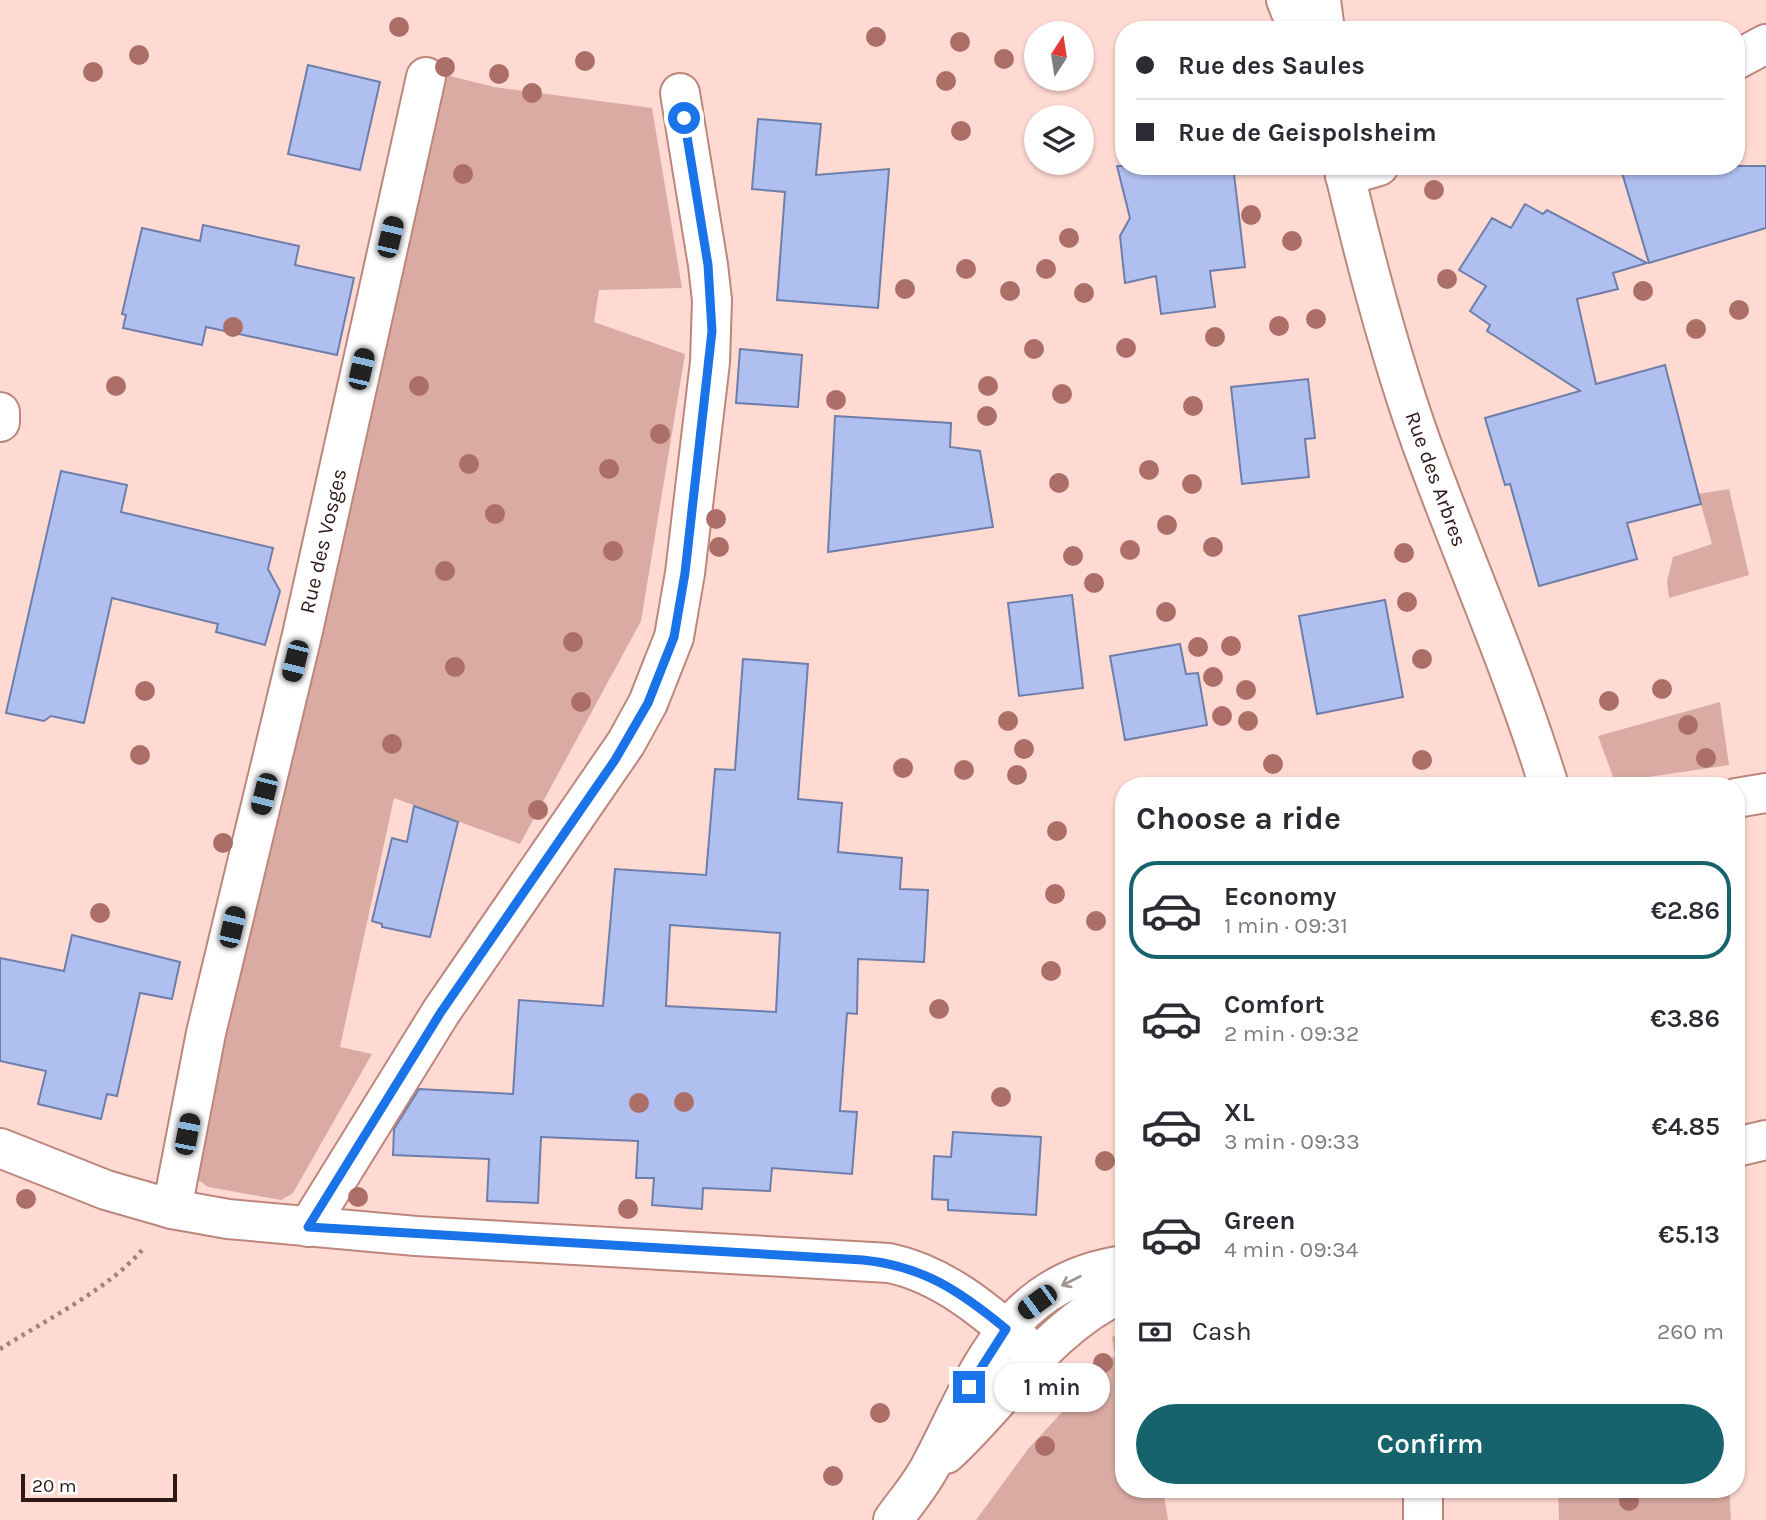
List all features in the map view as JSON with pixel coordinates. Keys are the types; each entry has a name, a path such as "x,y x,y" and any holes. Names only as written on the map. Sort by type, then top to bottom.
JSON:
{"street":[{"path":"1286,0 1294,21"},
{"path":"1321,0 1324,21"},
{"path":"1745,55 1766,44"},
{"name":"Rue des Vosges","path":"172,1209 206,1033 302,635 426,78"},
{"path":"308,1227 426,1035 619,754 648,703 674,637 685,573 712,331 708,265 680,93"},
{"name":"Rue des Arbres","path":"1356,175 1362,250 1400,379 1462,552 1520,698 1546,777"},
{"path":"0,412 0,422"},
{"path":"1745,796 1766,793"},
{"path":"1745,1144 1766,1140"},
{"path":"0,1148 106,1190 172,1209 228,1219 308,1227 889,1263 909,1267 960,1293 1036,1354"},
{"path":"893,1520 928,1471 978,1368 1006,1329 1025,1310 1069,1282 1115,1268"},
{"path":"928,1471 976,1425 1036,1354 1086,1312 1115,1297"},
{"path":"1423,1498 1423,1520"}],"path":[{"path":"0,1349 133,1260 172,1209"}],"shaded area":[{"path":"446,75 494,87 652,108 682,288 599,290 594,322 685,354 641,621 520,844 394,798 340,1047 372,1054 293,1193 281,1200 208,1187 196,1178 212,1075"},
{"path":"1729,489 1749,575 1669,598 1667,581 1673,557 1712,544 1698,494"},
{"path":"1720,702 1729,765 1649,777 1613,777 1598,736"},
{"path":"1115,1355 1115,1498 1164,1498 1168,1520 976,1520 1028,1449"},
{"path":"1558,1498 1730,1498 1731,1520 1559,1520"}],"building":[{"path":"308,65 380,82 360,170 288,154"},
{"path":"758,119 821,124 816,175 889,169 878,308 777,300 785,192 752,189"},
{"path":"1745,166 1766,166 1766,228 1649,263 1623,175 1745,175"},
{"path":"1119,175 1234,175 1245,267 1210,271 1215,307 1161,314 1156,276 1125,283 1120,236 1130,218"},
{"path":"1525,204 1543,214 1547,210 1647,263 1613,273 1618,289 1577,299 1596,384 1665,365 1701,504 1627,523 1637,559 1539,586 1510,484 1505,485 1485,418 1580,391 1487,331 1490,325 1470,311 1486,286 1459,270 1492,218 1511,228"},
{"path":"203,225 299,246 295,265 354,278 337,355 206,327 202,345 123,328 126,315 122,314 142,228 200,241"},
{"path":"740,349 802,355 798,407 736,403"},
{"path":"1308,379 1315,438 1305,439 1309,477 1242,484 1231,387"},
{"path":"835,416 951,423 950,447 980,451 993,527 828,552"},
{"path":"61,471 127,485 121,512 273,548 268,569 280,591 265,645 216,632 218,624 112,598 84,723 51,716 44,721 6,713"},
{"path":"1072,595 1083,688 1019,696 1008,603"},
{"path":"1385,600 1403,697 1317,714 1299,616"},
{"path":"1180,644 1186,674 1198,673 1207,725 1125,740 1110,656"},
{"path":"743,659 808,664 798,799 842,803 838,852 902,858 900,889 928,890 924,962 858,959 857,1014 847,1013 840,1111 857,1112 852,1174 772,1168 770,1191 703,1188 702,1209 652,1205 654,1178 636,1178 638,1141 541,1137 538,1203 487,1201 489,1159 393,1155 394,1129 419,1089 513,1094 519,1000 603,1006 615,869 706,875 715,769 735,770","holes":["670,925 780,933 776,1012 666,1006"]},
{"path":"414,806 458,822 430,937 382,927 382,924 372,921 392,838 407,842"},
{"path":"72,935 180,962 172,999 140,993 117,1096 107,1094 101,1119 38,1104 46,1071 0,1061 0,958 64,971"},
{"path":"953,1132 1041,1137 1036,1215 948,1210 948,1200 932,1199 934,1156 951,1157"}],"route":[{"path":"684,118 708,265 712,331 685,573 674,637 648,703 605,777 441,1012 308,1227 416,1236 863,1260 909,1267 960,1293 1006,1329 978,1368 969,1387"}]}
